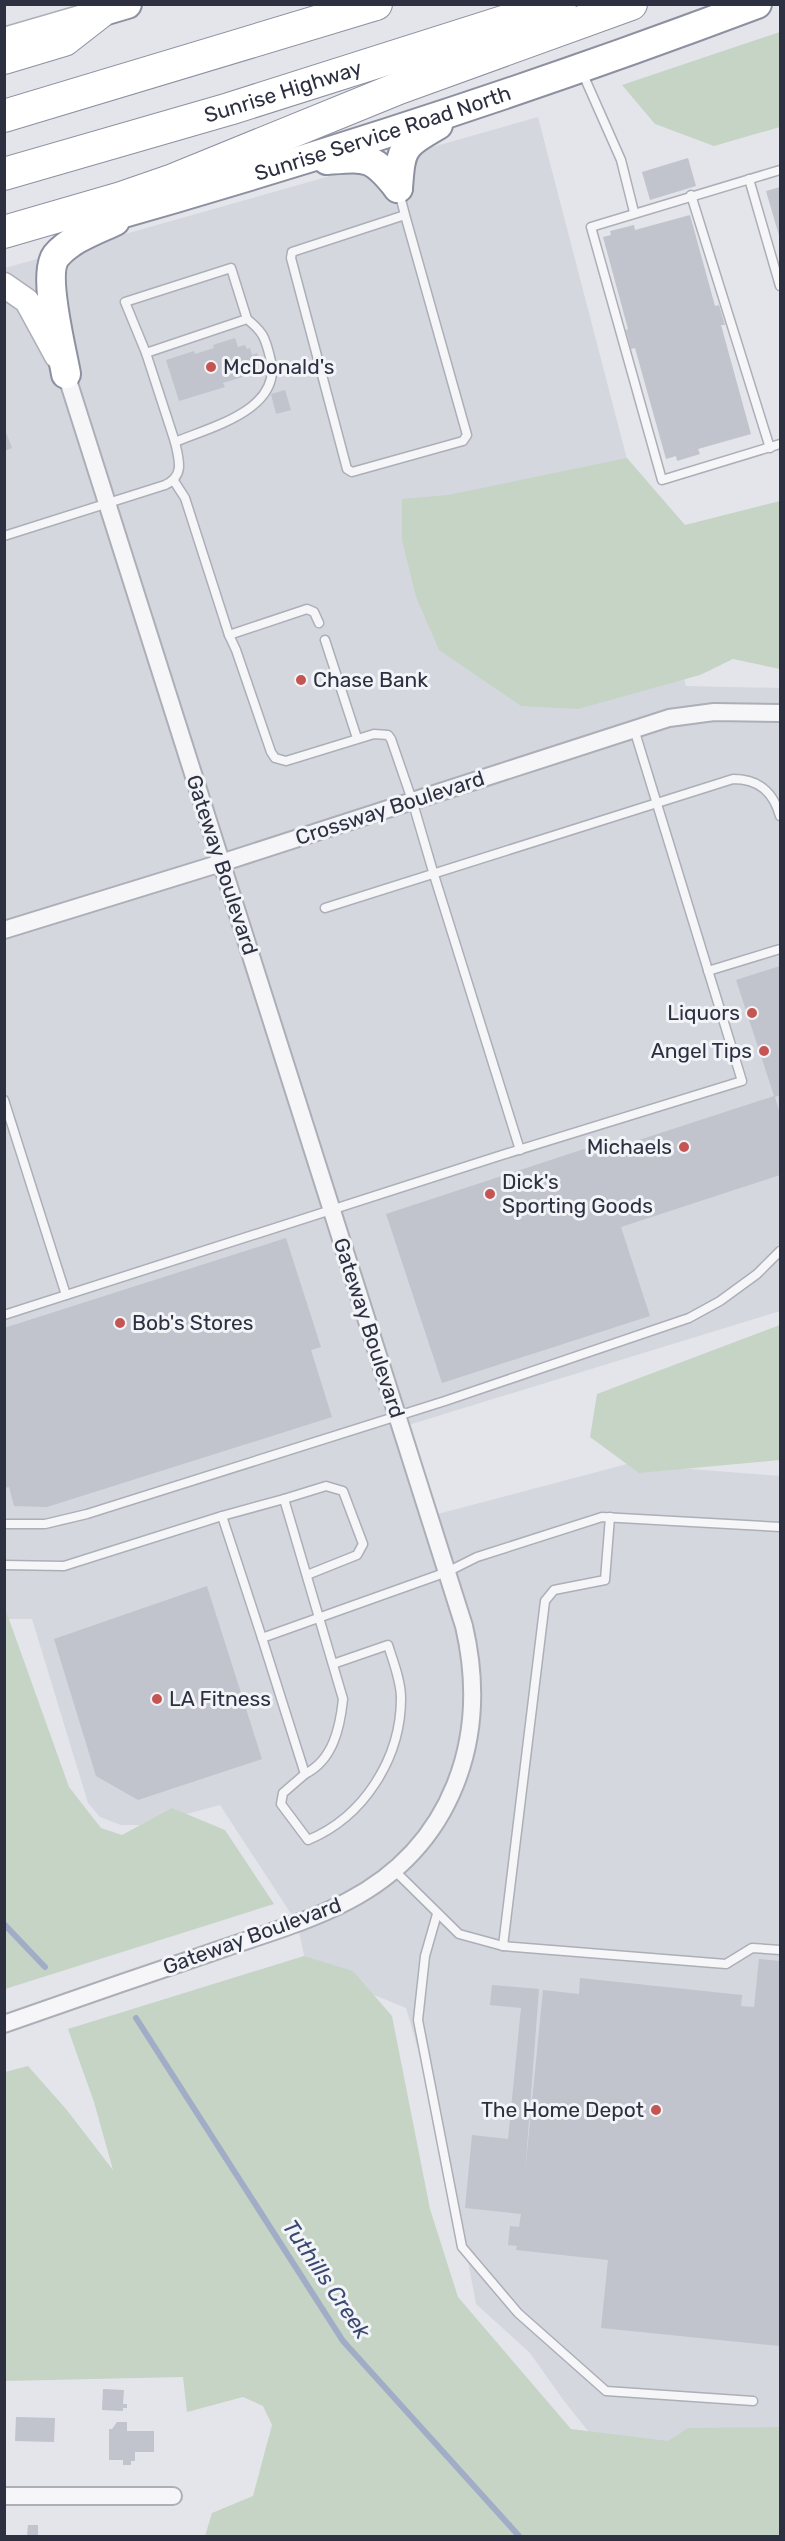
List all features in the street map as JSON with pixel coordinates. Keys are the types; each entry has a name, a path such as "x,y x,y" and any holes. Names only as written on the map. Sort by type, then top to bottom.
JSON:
{"highway":[{"path":"4,116 376,4"},
{"name":"Sunrise Highway","path":"4,174 229,109 560,4"},
{"path":"4,232 173,180 399,88 631,4"},
{"name":"Sunrise Service Road North","path":"4,247 139,209 473,104 581,69 757,4"},
{"path":"4,57 64,40 108,7"},
{"path":"402,202 400,165 406,147 473,104"},
{"path":"292,162 365,159 384,171 402,202"},
{"path":"66,374 51,291 52,263 56,256 75,241 139,209"}],"main road":[{"path":"4,40 108,7"},
{"path":"4,285 20,294 34,310 66,374"}],"street":[{"name":"Gateway Boulevard","path":"4,2024 322,1913 349,1900 394,1870 425,1838 440,1816 460,1771 472,1720 474,1694 469,1648 447,1572 66,374"},
{"name":"Crossway Boulevard","path":"4,930 221,863 634,729 698,713 780,712"},
{"path":"4,2496 173,2496"}],"lane":[{"path":"581,69 621,160 634,212"},
{"path":"780,170 591,226 662,480 780,444"},
{"path":"749,179 780,285"},
{"path":"691,195 770,448"},
{"path":"402,202 467,435 463,441 352,472 347,469 291,258 292,252 402,202"},
{"path":"174,481 179,466 175,442 146,353 125,302 231,268 247,319 264,333 274,368 268,392 244,414 175,442"},
{"path":"146,353 247,319"},
{"path":"4,536 174,481"},
{"path":"174,481 185,498 229,635 237,650 275,758 286,761 357,738 374,734 388,735 412,800 520,1150"},
{"path":"229,635 307,609 314,612 319,623"},
{"path":"325,640 357,738"},
{"path":"4,1316 742,1081 634,729"},
{"path":"325,908 733,779 746,779 758,783 767,790 780,816"},
{"path":"708,971 780,949"},
{"path":"4,1100 66,1295"},
{"path":"4,1524 45,1524 87,1514 398,1416 689,1318 757,1274 780,1251"},
{"path":"4,1565 64,1566 326,1486 343,1491 363,1544 357,1555 307,1575"},
{"path":"284,1499 343,1699 341,1722 333,1745 318,1767 305,1774 283,1793 281,1804 308,1840 321,1834 352,1812 371,1792 389,1758 400,1722 401,1696 388,1645 333,1664"},
{"path":"222,1516 305,1774"},
{"path":"262,1638 447,1572 477,1557 602,1517 780,1527"},
{"path":"504,1946 545,1600 554,1590 604,1580 610,1517"},
{"path":"394,1870 459,1934 504,1946 726,1964 752,1948 780,1950"},
{"path":"437,1914 425,1956 418,2020 462,2247 518,2313 606,2391 753,2401"}],"shaded area":[{"path":"538,117 686,686 780,688 780,1311 402,1427 430,1516 627,1464 780,1476 780,2460 601,2447 530,2353 476,2304 447,2149 406,2008 307,1968 297,1923 220,1805 145,1825 121,1825 100,1817 88,1803 32,1619 5,1619 5,268"}],"green space":[{"path":"780,32 780,127 714,146 655,124 622,85"},
{"path":"627,458 685,525 780,501 780,669 733,659 700,675 578,709 521,706 439,650 416,597 402,540 402,499 448,495"},
{"path":"780,1325 780,1460 639,1473 590,1437 597,1394"},
{"path":"5,1608 69,1787 101,1828 122,1835 172,1808 225,1830 274,1904 5,1989"},
{"path":"304,1956 353,1971 392,2016 430,2209 458,2297 571,2429 668,2441 688,2428 780,2427 780,2536 205,2536 212,2513 253,2496 272,2425 263,2406 243,2397 187,2412 183,2377 5,2381 5,2072 28,2066 66,2109 113,2170 94,2102 68,2029"}],"building":[{"path":"688,158 696,186 650,200 642,172"},
{"path":"780,187 780,239 766,191"},
{"path":"690,215 715,306 719,305 725,325 721,325 751,434 698,449 700,454 677,461 676,456 666,459 635,348 631,349 626,330 628,329 603,237 611,235 610,231 634,225 635,230"},
{"name":"McDonald's","path":"235,338 238,347 245,345 247,349 250,348 252,355 257,353 259,359 252,361 255,373 223,383 225,387 179,401 166,360 194,351 195,354 214,348 213,345"},
{"path":"285,390 291,410 276,414 271,394"},
{"path":"4,427 12,448 4,451"},
{"path":"780,966 780,1095 775,1097 780,1114 780,1175 621,1227 650,1316 442,1383 386,1214 593,1146 596,1154 774,1096 736,980"},
{"path":"286,1238 321,1347 311,1350 332,1417 47,1507 14,1506 9,1487 4,1488 4,1328"},
{"name":"LA Fitness","path":"207,1586 262,1759 138,1800 96,1776 54,1639"},
{"name":"The Home Depot","path":"759,1959 780,1961 780,2346 601,2328 608,2260 516,2250 517,2246 508,2245 510,2226 519,2227 521,2214 465,2208 472,2135 508,2139 521,2008 490,2005 492,1985 539,1989 525,2173 543,1990 579,1994 580,1978 742,1995 741,2006 754,2007"},
{"path":"103,2389 124,2390 123,2404 127,2404 127,2408 123,2408 123,2411 102,2410"},
{"path":"16,2417 55,2418 54,2442 15,2441"},
{"path":"117,2422 127,2422 127,2431 154,2431 154,2452 135,2452 135,2461 131,2461 131,2465 123,2465 123,2460 109,2460 109,2429 112,2429"},
{"path":"28,2525 38,2525 38,2536 27,2536"}],"waterway":[{"name":"Tuthills Creek","path":"4,1924 45,1967"},
{"name":"Tuthills Creek","path":"136,2018 343,2341 519,2536"}],"place":[{"name":"McDonald's","path":"211,367"},
{"name":"Chase Bank","path":"301,680"},
{"name":"Liquors","path":"752,1013"},
{"name":"Angel Tips","path":"764,1051"},
{"name":"Michaels","path":"684,1147"},
{"name":"Dick's Sporting Goods","path":"490,1194"},
{"name":"Bob's Stores","path":"120,1323"},
{"name":"LA Fitness","path":"157,1699"},
{"name":"The Home Depot","path":"656,2110"}]}
